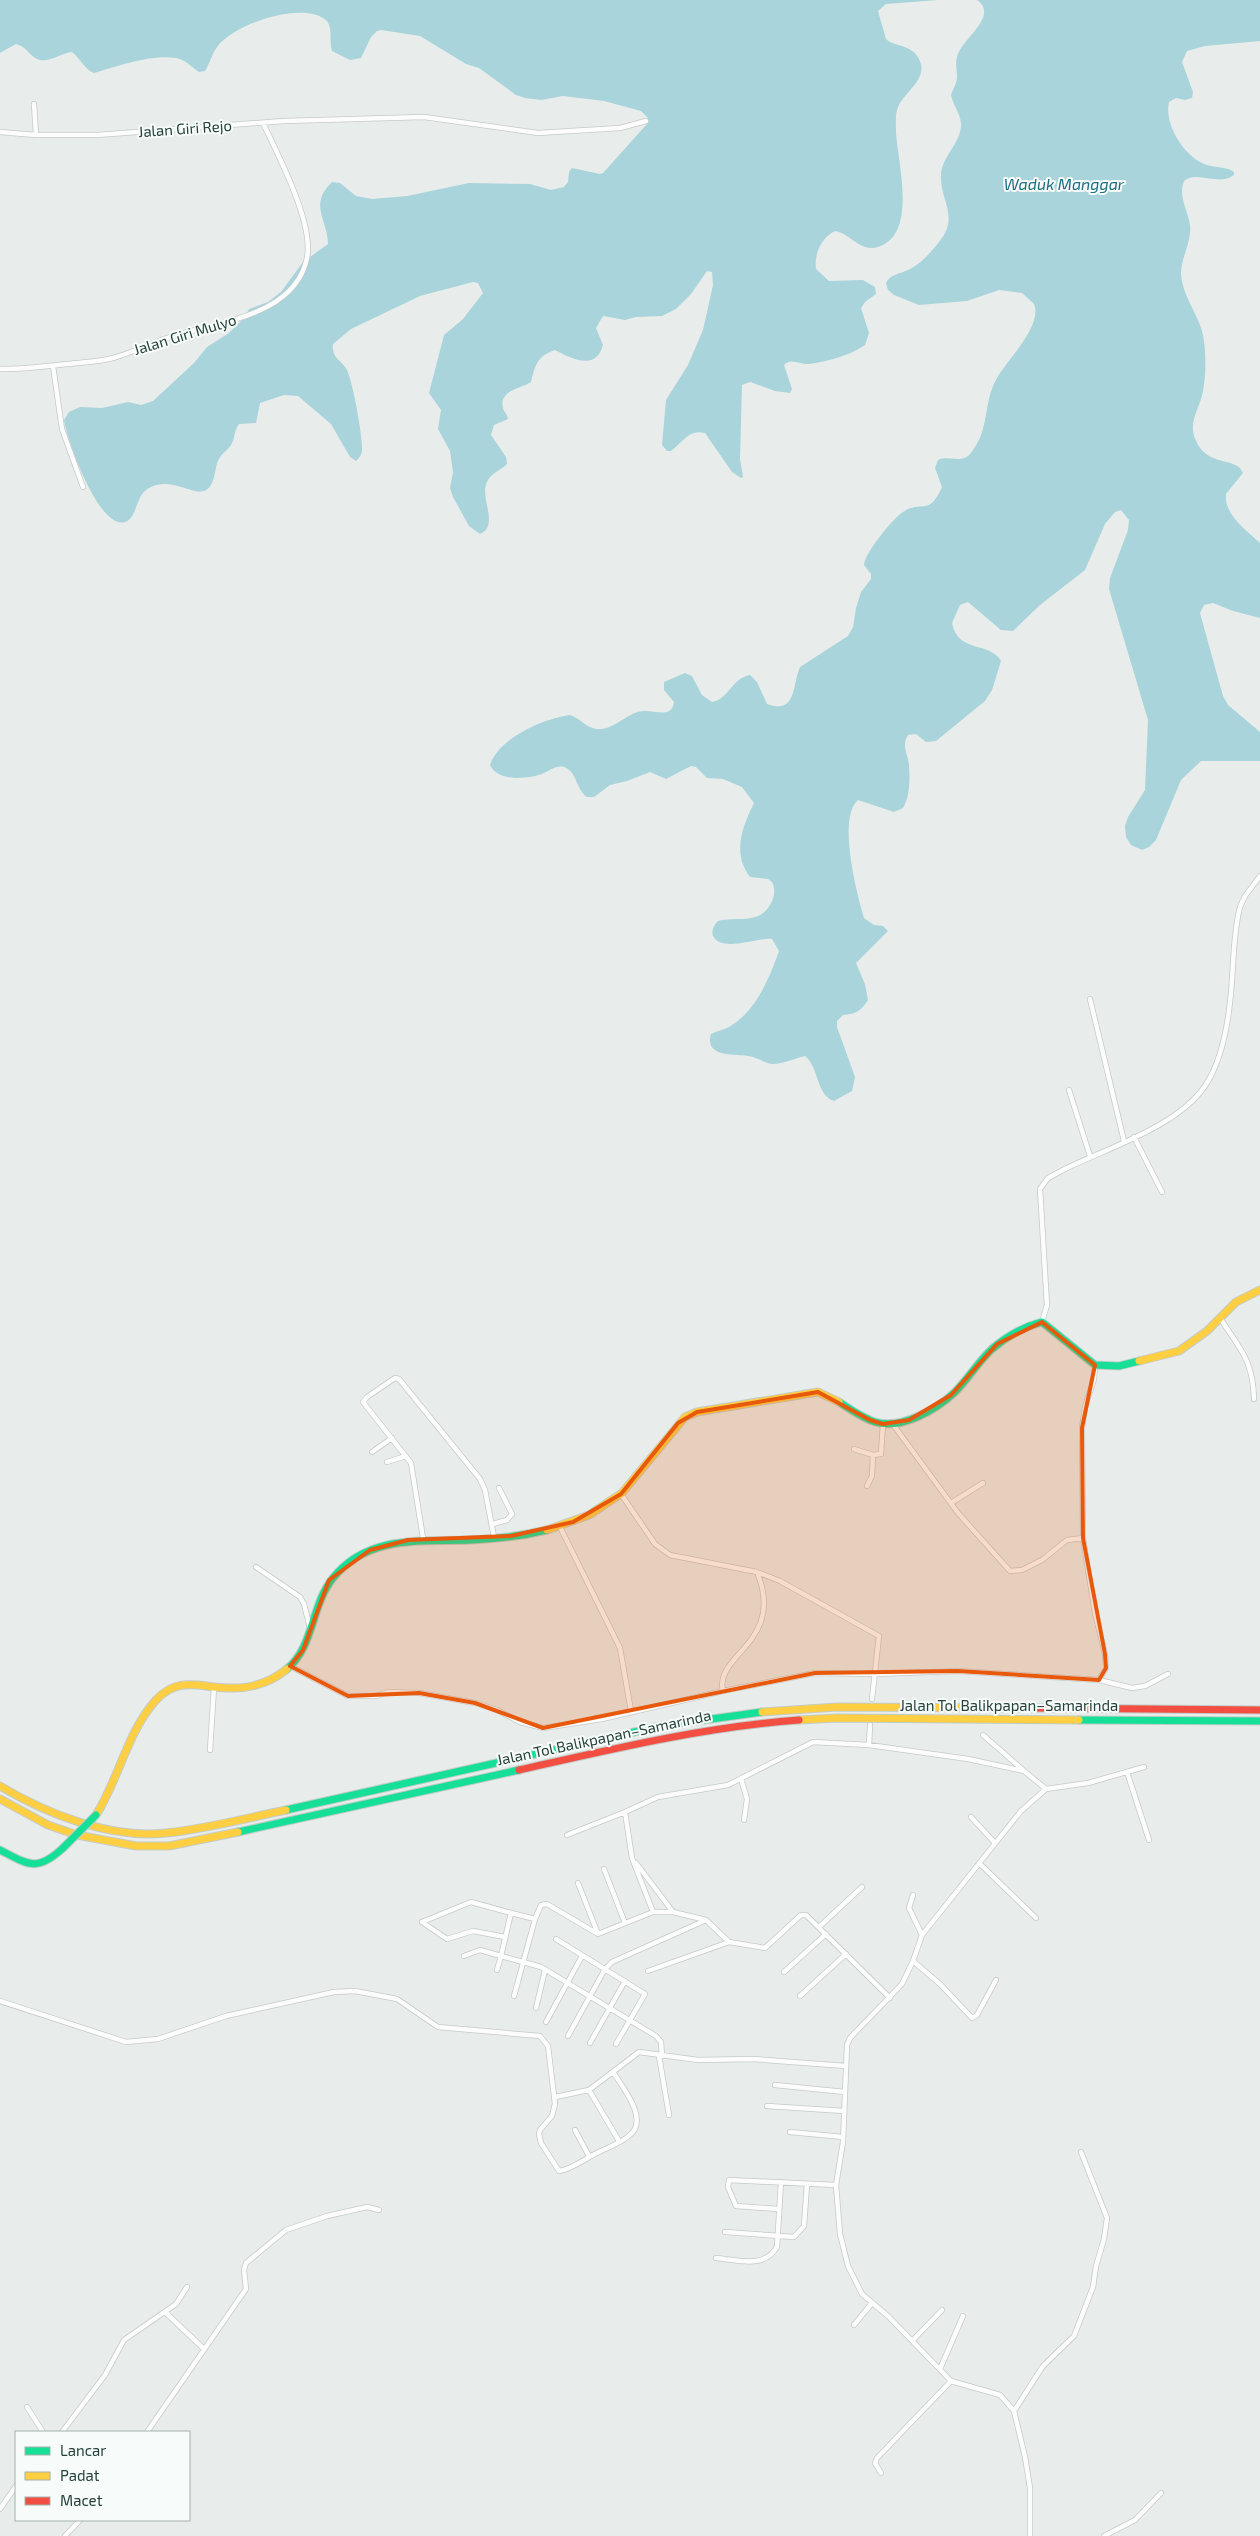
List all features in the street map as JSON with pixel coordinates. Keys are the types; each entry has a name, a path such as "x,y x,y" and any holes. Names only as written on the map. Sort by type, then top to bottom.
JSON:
{"main road":[{"path":"0,1850 24,1864 36,1867 49,1861 63,1848 96,1815 107,1799 131,1743 155,1701 171,1688 184,1683 236,1689 258,1686 290,1666 303,1650 324,1588 343,1567 370,1550 398,1541 423,1538 463,1540 560,1527 593,1512 621,1494 638,1477 678,1423 685,1417 697,1412 818,1392 836,1400 862,1417 882,1424 892,1423 914,1418 947,1398 997,1344 1022,1329 1042,1322 1094,1365 1119,1366 1174,1353 1196,1340 1236,1302 1260,1290"},
{"name":"Jalan Tol Balikpapan–Samarinda","path":"0,1786 30,1804 82,1823 108,1830 165,1833 321,1804 661,1726 742,1713 837,1707 1260,1710"},
{"name":"Jalan Tol Balikpapan–Samarinda","path":"0,1799 48,1825 77,1835 136,1846 169,1846 324,1815 663,1737 743,1724 837,1718 1260,1721"}],"street":[{"path":"34,104 36,135"},
{"name":"Jalan Giri Rejo","path":"0,132 36,135 97,135 263,123 424,116 538,134 620,128 646,121"},
{"name":"Jalan Giri Mulyo","path":"0,369 53,366 109,359 177,335 238,319 265,308 288,292 302,274 308,246 304,222 263,123"},
{"path":"53,366 62,429 83,487"},
{"path":"1042,1322 1048,1305 1040,1189 1048,1178 1090,1156 1162,1124 1182,1110 1197,1095 1212,1075 1227,1027 1237,919 1245,896 1260,876"},
{"path":"1090,1000 1124,1141"},
{"path":"1069,1090 1090,1156"},
{"path":"1134,1137 1162,1192"},
{"path":"1220,1318 1249,1364 1254,1381 1254,1399"},
{"path":"1094,1365 1094,1379 1085,1407 1082,1428 1083,1538 1090,1572 1095,1613 1105,1654 1106,1668 1099,1680"},
{"path":"423,1538 412,1465 363,1402 397,1377 483,1484 493,1524 494,1537"},
{"path":"892,1423 951,1502 1010,1571 1022,1570 1042,1560 1067,1540 1083,1538"},
{"path":"854,1448 873,1455 880,1455 883,1452 882,1424"},
{"path":"372,1452 392,1438"},
{"path":"867,1486 872,1476 873,1455"},
{"path":"387,1462 406,1456"},
{"path":"951,1502 983,1483"},
{"path":"493,1524 507,1520 512,1514 499,1488"},
{"path":"621,1494 655,1544 670,1555 757,1572 780,1581 879,1636 872,1699"},
{"path":"560,1527 620,1648 631,1711"},
{"path":"256,1566 300,1597 304,1604 310,1628"},
{"path":"723,1691 722,1685 727,1667 743,1652 762,1619 765,1604 763,1588 757,1572"},
{"path":"290,1666 348,1696 376,1696 389,1692 420,1692 474,1703 497,1710 520,1722 543,1728 602,1719 723,1691 814,1673 958,1672 1099,1680 1132,1688 1145,1686 1168,1674"},
{"path":"210,1750 214,1687"},
{"path":"869,1744 870,1725"},
{"path":"983,1735 1046,1788"},
{"path":"568,1835 658,1797 721,1786 741,1779 813,1742 869,1744 968,1759 1024,1771"},
{"path":"1030,2536 1030,2488 1026,2457 1014,2411 1000,2395 951,2381 913,2340 872,2303 854,2281 844,2253 837,2211 836,2185 843,2137 847,2044 850,2038 902,1984 914,1961 922,1935 994,1842 1012,1820 1046,1788 1088,1783 1144,1767"},
{"path":"1127,1772 1150,1840"},
{"path":"741,1779 747,1799 744,1820"},
{"path":"625,1812 632,1858 653,1912"},
{"path":"971,1817 994,1842"},
{"path":"632,1858 673,1912"},
{"path":"979,1863 1036,1918"},
{"path":"604,1869 626,1923"},
{"path":"578,1883 598,1934"},
{"path":"819,1927 862,1887"},
{"path":"913,1894 909,1908 922,1935"},
{"path":"505,1937 472,1931 447,1939 422,1922 471,1902 534,1919"},
{"path":"514,1996 534,1919 541,1905 547,1904 598,1934"},
{"path":"598,1934 653,1912 673,1912 706,1920 729,1942"},
{"path":"497,1970 511,1913"},
{"path":"648,1971 729,1942 768,1947 804,1915 819,1927 890,1998"},
{"path":"568,2036 605,1969 621,1956 706,1920"},
{"path":"784,1972 826,1934"},
{"path":"556,1939 645,1994 616,2044"},
{"path":"464,1956 480,1950 545,1970 661,2040 661,2056 670,2115"},
{"path":"800,1996 846,1954"},
{"path":"546,2022 582,1956"},
{"path":"914,1961 972,2018 977,2015 996,1980"},
{"path":"536,2008 545,1970"},
{"path":"590,2043 611,2009 625,1981"},
{"path":"0,2001 126,2042 158,2039 226,2016 334,1992 355,1991 396,1999 438,2028 540,2036 548,2046 555,2097 552,2116 539,2133 541,2143 553,2166 562,2171 620,2141 630,2135 636,2128 637,2120 632,2105 613,2072"},
{"path":"555,2097 590,2090 634,2054 644,2052 661,2056 846,2066"},
{"path":"775,2084 844,2092"},
{"path":"590,2090 620,2141"},
{"path":"767,2106 844,2110"},
{"path":"575,2130 589,2156"},
{"path":"790,2132 843,2137"},
{"path":"1014,2411 1042,2366 1074,2336 1094,2287 1096,2266 1104,2238 1107,2218 1081,2152"},
{"path":"778,2208 736,2206 730,2195 728,2183 735,2178 836,2185"},
{"path":"716,2258 760,2262 774,2251 777,2236 780,2182"},
{"path":"725,2232 794,2237 804,2226 807,2184"},
{"path":"149,2431 203,2348 246,2289 244,2270 246,2263 271,2240 286,2230 327,2216 366,2207 379,2210"},
{"path":"63,2431 105,2375 124,2340 176,2304 186,2287"},
{"path":"854,2325 872,2303"},
{"path":"913,2340 942,2310"},
{"path":"165,2312 203,2348"},
{"path":"940,2369 963,2316"},
{"path":"881,2474 875,2463 877,2458 951,2381"},
{"path":"27,2407 42,2431"},
{"path":"0,2508 15,2487"},
{"path":"1104,2536 1135,2520 1161,2494"},
{"path":"65,2536 79,2521"}],"highlighted area":[{"path":"1042,1322 1095,1365 1082,1428 1083,1538 1105,1654 1106,1668 1099,1680 958,1671 815,1673 543,1728 475,1703 419,1693 348,1696 290,1666 303,1650 329,1580 370,1550 408,1540 511,1536 573,1522 621,1494 678,1423 697,1412 818,1392 870,1420 883,1424 909,1420 951,1395 997,1344"}],"water":[{"path":"0,0 938,0 886,4 878,11 886,39 910,49 918,57 921,64 920,76 901,102 896,113 896,133 903,194 899,225 893,237 883,245 875,248 862,246 835,231 822,242 817,252 816,269 829,281 863,280 875,287 876,294 865,302 861,308 869,333 865,345 846,355 823,362 806,364 793,361 787,363 784,365 792,389 790,393 775,391 750,382 742,385 740,459 743,477 741,478 732,472 705,433 699,432 686,437 671,451 667,451 662,445 666,400 688,365 703,330 713,285 712,272 707,271 691,294 676,309 662,316 636,317 625,320 603,316 596,328 603,345 600,353 595,358 589,361 582,361 555,350 549,352 538,362 531,382 508,393 504,397 502,402 503,408 508,419 494,425 491,435 506,457 507,464 488,479 485,495 489,518 486,530 480,534 469,526 453,497 450,488 453,472 450,451 438,429 441,410 429,393 444,335 463,319 483,293 478,283 473,282 420,296 351,329 333,344 335,356 347,370 357,410 362,451 356,461 350,457 331,424 298,396 284,395 260,403 256,423 239,424 231,445 217,463 213,480 207,489 195,491 162,484 151,487 142,494 129,520 125,522 115,521 95,499 86,482 71,446 64,420 69,412 80,407 102,408 128,402 141,405 153,401 194,363 207,347 229,333 245,317 249,309 268,302 281,292 303,262 328,244 320,205 325,190 332,182 340,183 356,196 372,199 407,196 469,183 530,184 551,190 564,187 568,182 569,172 572,168 603,173 647,124 648,118 641,111 604,101 563,96 541,100 516,95 479,68 466,64 420,36 377,31 371,37 361,58 350,60 332,51 330,28 327,21 317,15 303,13 270,17 239,30 226,38 217,47 205,71 199,72 182,60 167,57 135,61 94,73 72,52 48,60 40,60 16,44 0,53"},
{"name":"Waduk Manggar","path":"977,0 1260,0 1260,41 1205,46 1187,51 1182,62 1193,92 1192,98 1185,100 1176,98 1169,102 1168,111 1172,129 1189,154 1204,164 1234,172 1234,175 1228,178 1195,177 1184,181 1182,193 1190,231 1181,273 1185,291 1200,324 1205,347 1204,385 1193,422 1196,441 1208,455 1240,468 1243,473 1226,494 1226,502 1228,509 1237,522 1260,543 1260,618 1233,611 1213,603 1204,605 1200,613 1223,696 1228,705 1260,732 1260,761 1201,761 1181,780 1156,840 1149,847 1142,850 1131,845 1126,837 1125,826 1128,817 1145,790 1148,720 1109,589 1110,578 1128,530 1129,520 1121,510 1115,512 1105,524 1085,570 1040,605 1013,631 1001,630 968,602 960,605 952,623 955,633 967,643 990,651 1001,661 992,690 985,701 936,741 926,742 916,734 908,735 905,746 909,765 909,787 903,808 894,812 858,800 852,809 849,823 850,857 864,918 874,925 883,926 888,931 856,963 865,984 868,1000 858,1011 843,1015 837,1021 837,1027 855,1077 852,1091 834,1101 824,1093 810,1061 805,1056 771,1064 751,1057 716,1051 710,1042 711,1034 729,1027 747,1012 754,1003 766,983 779,951 772,939 732,944 718,941 712,934 713,928 718,921 756,917 762,914 774,896 772,882 768,879 750,877 741,859 740,849 743,831 754,803 742,787 723,779 707,778 696,767 691,766 666,779 650,772 610,785 594,797 587,797 583,794 572,772 564,767 555,768 536,776 513,778 499,774 490,765 502,746 512,738 535,725 559,717 570,715 590,727 603,729 638,712 666,712 673,707 674,702 664,690 664,682 685,673 692,676 702,695 712,702 723,697 739,680 750,675 757,682 767,704 777,706 789,702 800,667 848,636 853,627 861,592 871,579 871,574 864,565 865,560 880,537 903,512 910,508 929,505 933,502 942,487 935,468 938,460 966,457 977,445 984,426 992,388 1029,332 1035,313 1034,304 1022,293 999,290 967,301 919,305 894,295 888,290 886,283 893,276 912,268 925,258 939,242 948,225 948,209 941,185 941,176 944,162 958,137 961,123 951,95 957,79 957,57 982,20 984,13 983,6"}],"traffic: fast":[{"path":"839,1402 861,1416 885,1424 907,1421 918,1417 955,1392 982,1359 998,1344 1022,1329 1042,1322 1095,1365 1119,1366 1139,1361"},
{"path":"287,1669 296,1660 308,1638 320,1601 333,1578 347,1564 362,1554 379,1547 397,1543 490,1539 519,1536 547,1530"},
{"path":"286,1810 661,1726 762,1712"},
{"path":"1079,1720 1260,1721"},
{"path":"238,1832 519,1770"},
{"path":"63,1848 96,1815"},
{"path":"0,1850 33,1864 46,1861 63,1848"}],"traffic: slow":[{"path":"1139,1361 1179,1351 1207,1331 1236,1302 1260,1290"},
{"path":"547,1530 589,1515 622,1493 685,1417 697,1412 818,1392 839,1402"},
{"path":"96,1815 138,1726 156,1700 164,1693 181,1685 227,1688 251,1686 274,1678 287,1669"},
{"path":"762,1712 837,1707 1034,1708"},
{"path":"799,1720 837,1718 1079,1720"},
{"path":"0,1786 58,1815 101,1828 145,1834 166,1833 211,1826 286,1810"},
{"path":"0,1799 48,1825 77,1835 136,1846 169,1846 238,1832"}],"traffic: jam":[{"path":"1034,1708 1260,1710"},
{"path":"519,1770 693,1733 799,1720"}]}
